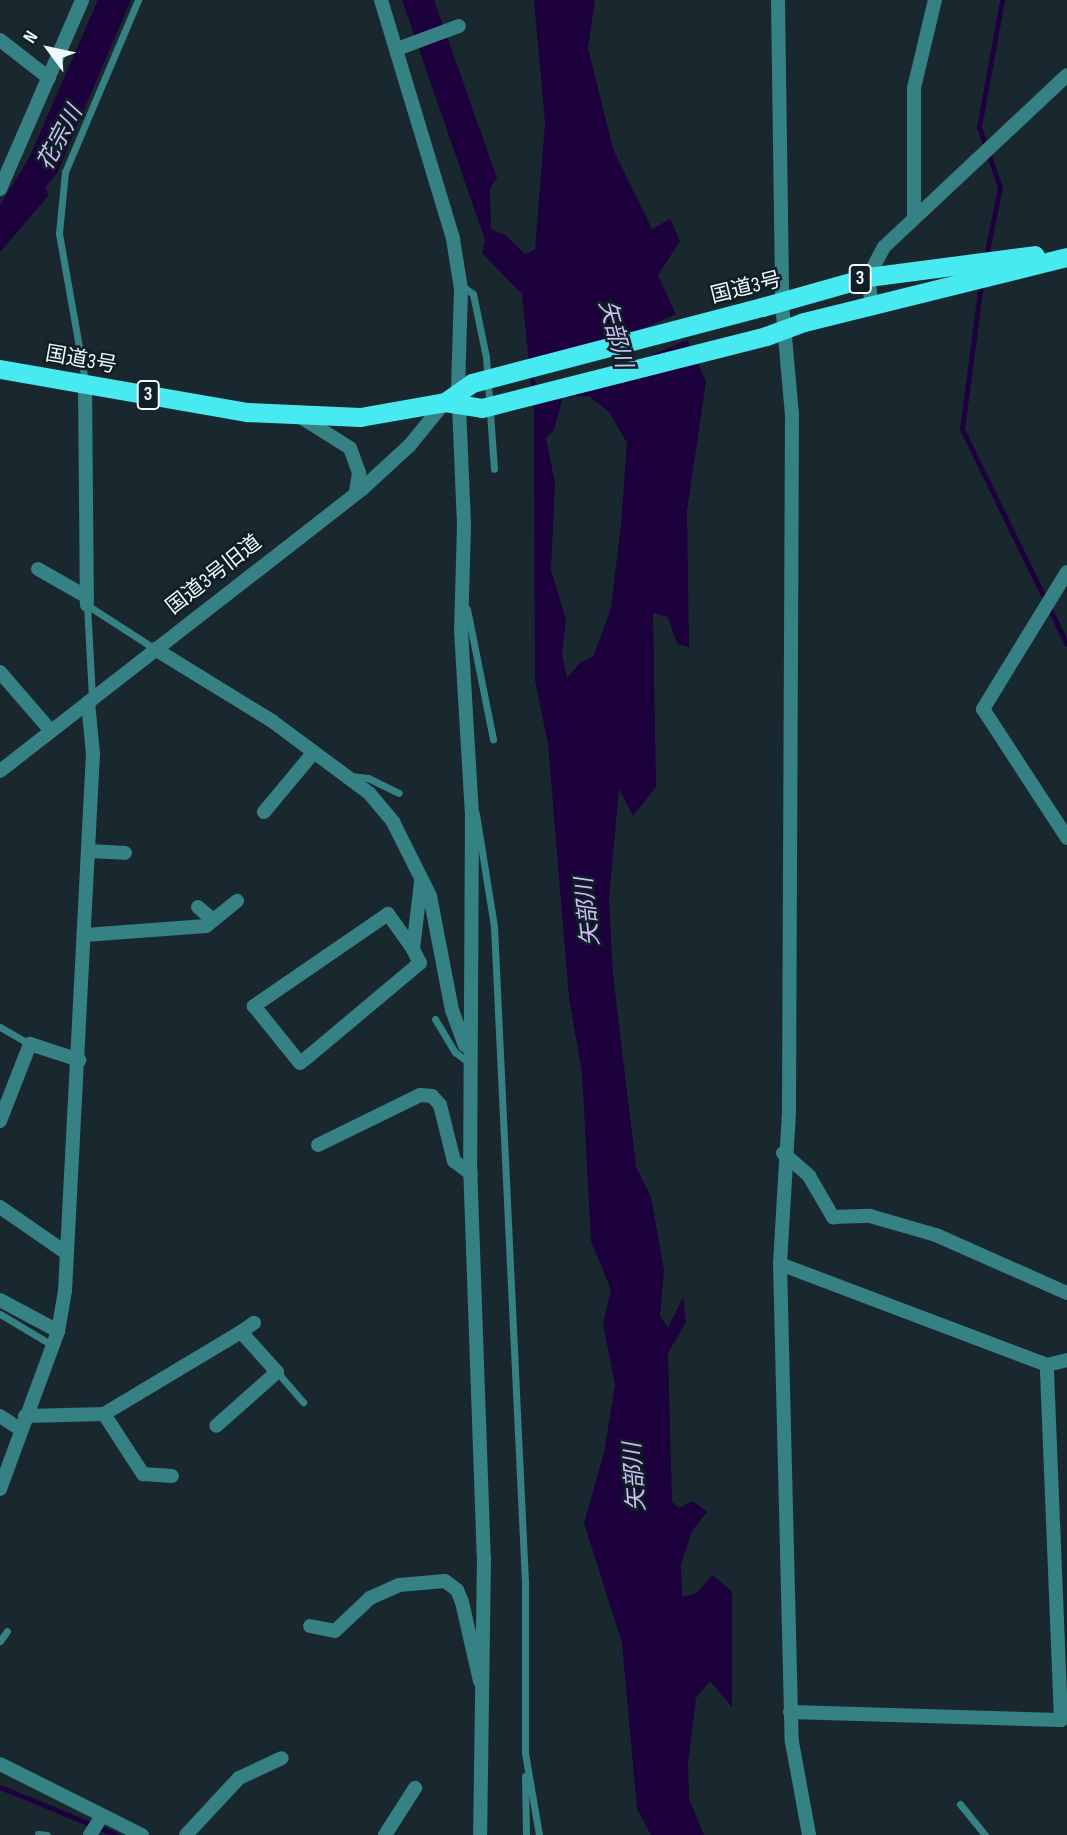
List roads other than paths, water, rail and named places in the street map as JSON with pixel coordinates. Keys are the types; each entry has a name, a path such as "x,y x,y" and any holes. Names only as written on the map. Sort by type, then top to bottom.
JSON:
{"highway":[{"name":"国道3号","path":"0,369 247,412 360,418 458,396 867,277 960,264 1020,263 1067,255"},
{"name":"国道3号","path":"458,396 482,408 872,308 949,287 1020,263"}],"street":[{"path":"0,189 82,0"},
{"path":"381,0 453,239 461,285 458,396 463,585 461,629 472,813 469,1060 484,1558 480,1835"},
{"path":"778,0 782,303 792,425 789,1085 783,1153 780,1264 790,1712 808,1835"},
{"path":"914,215 914,88 935,0"},
{"path":"397,48 459,26"},
{"path":"0,40 49,78"},
{"path":"872,308 867,277 884,247 914,215 1011,126 1065,81"},
{"path":"85,384 87,601"},
{"name":"国道3号旧道","path":"0,771 356,494 409,446 458,396"},
{"path":"297,415 349,448 359,473 356,494"},
{"path":"38,569 87,601"},
{"path":"1067,572 983,709 1067,838"},
{"path":"155,649 314,752 369,793 393,822 430,896 452,1010 469,1060"},
{"path":"0,672 51,731"},
{"path":"0,1489 55,1338 65,1252 79,1060 89,851 93,754 90,700"},
{"path":"264,812 314,752"},
{"path":"89,851 125,853"},
{"path":"413,949 388,914 254,1006 300,1063 420,963 413,949 421,882"},
{"path":"85,935 206,926 237,901"},
{"path":"198,907 213,920"},
{"path":"0,1121 30,1044 79,1060"},
{"path":"318,1145 420,1095 432,1096 440,1105 454,1161 471,1174"},
{"path":"783,1153 809,1176 833,1217 870,1216 936,1235 1067,1293"},
{"path":"0,1207 65,1252"},
{"path":"780,1264 1047,1365 1067,1360"},
{"path":"0,1300 55,1338"},
{"path":"0,1416 23,1423 104,1414 254,1323"},
{"path":"216,1426 277,1372 241,1332"},
{"path":"790,1712 1061,1720 1047,1365"},
{"path":"104,1414 142,1474 172,1476"},
{"path":"310,1626 335,1631 370,1598 399,1585 445,1581 457,1590 462,1602 483,1692"},
{"path":"186,1835 239,1778 282,1758"},
{"path":"0,1764 142,1835"},
{"path":"385,1835 415,1788"},
{"path":"90,1835 102,1816"}],"lane":[{"path":"85,384 59,233 65,172 138,0"},
{"path":"461,285 473,294 486,358 494,469"},
{"path":"463,585 493,739"},
{"path":"87,601 155,649"},
{"path":"87,601 90,700"},
{"path":"346,776 368,778 399,793"},
{"path":"472,813 478,814 494,927 525,1583 526,1835"},
{"path":"435,1019 455,1052 469,1060"},
{"path":"0,1027 30,1044"},
{"path":"0,1314 55,1338"},
{"path":"277,1372 303,1402"},
{"path":"0,1641 6,1631"},
{"path":"525,1752 539,1835"},
{"path":"960,1804 985,1835"},
{"path":"38,1834 47,1835"}],"water":[{"name":"花宗川","path":"98,0 131,0 57,173 45,188 49,195 0,252 0,205 29,158"},
{"name":"矢部川","path":"402,0 434,0 497,178 490,188 491,229 505,235 525,254 535,250 545,123 534,0 595,0 588,48 613,149 652,229 670,219 680,241 658,275 706,381 687,511 689,647 677,644 668,617 653,613 656,787 633,816 619,789 609,899 613,974 636,1167 651,1197 664,1270 660,1316 668,1328 683,1297 686,1322 668,1353 672,1502 679,1508 693,1501 707,1512 692,1531 681,1564 682,1597 695,1594 713,1575 732,1592 732,1707 710,1681 696,1698 688,1762 689,1799 704,1835 651,1835 637,1809 622,1643 584,1523 604,1453 615,1385 603,1324 611,1290 591,1241 582,1073 569,998 548,744 535,680 534,414 522,294 482,253 485,240","holes":["589,396 609,412 627,443 611,608 593,657 580,663 567,678 562,655 566,620 551,570 555,483 546,438 554,430 563,397"]}],"waterway":[{"path":"986,256 1000,187 979,127 1002,0"},
{"path":"981,283 962,429 1067,644"},
{"path":"0,1787 117,1835"}]}
